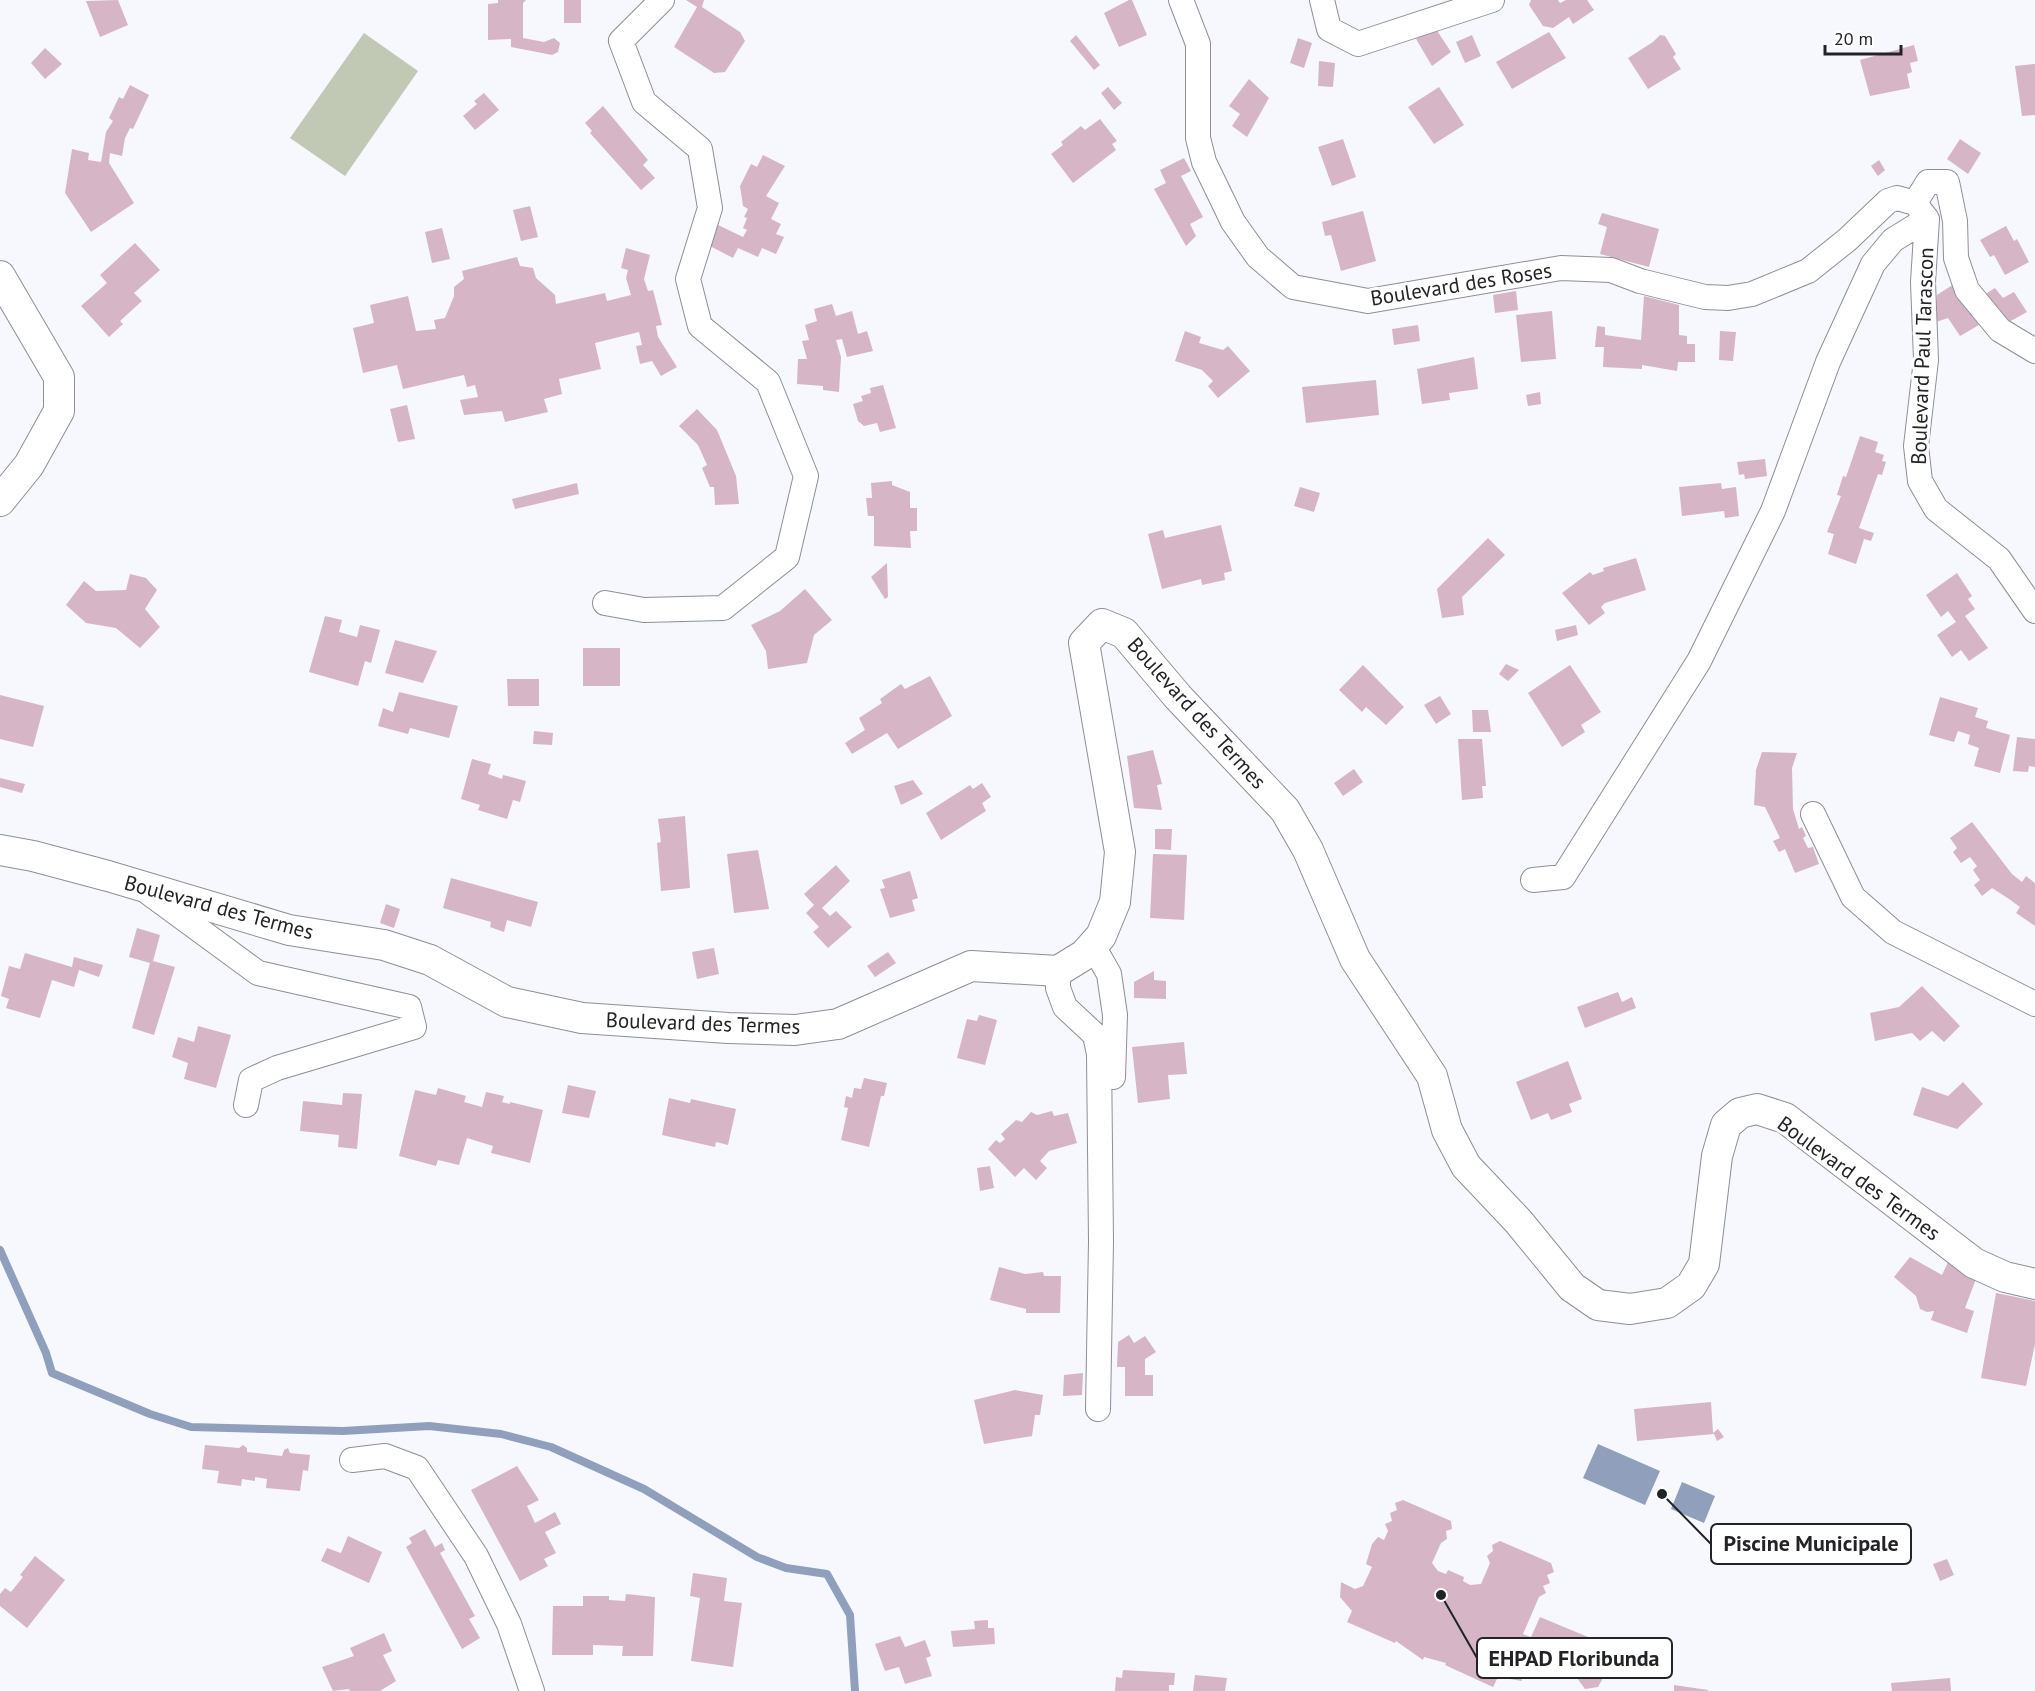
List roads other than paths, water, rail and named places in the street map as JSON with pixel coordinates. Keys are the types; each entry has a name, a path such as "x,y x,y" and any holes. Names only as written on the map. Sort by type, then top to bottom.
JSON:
{"street":[{"path":"605,603 644,610 723,608 787,557 806,476 768,382 700,326 688,279 710,208 700,148 644,102 621,41 662,0"},
{"name":"Boulevard des Roses","path":"1181,0 1198,44 1198,138 1204,162 1233,222 1245,240 1258,257 1293,287 1368,301 1561,268 1611,270 1705,297 1728,298 1752,294 1808,271 1847,240 1888,201 1897,198 1921,211"},
{"path":"1322,0 1329,29 1358,44 1492,0"},
{"path":"1533,880 1563,877 1699,661 1773,511 1828,362 1873,264 1921,211 1928,182 1947,182 1955,220 1956,258 1967,290 2000,330 2035,351"},
{"name":"Boulevard Paul Tarascon","path":"1921,211 1926,360 1916,446 1920,482 1936,508 1999,558 2035,611"},
{"path":"0,276 59,377 59,411 29,465 0,501"},
{"name":"Boulevard des Termes","path":"0,850 33,856 138,885 289,930 384,945 430,960 507,1002 582,1018 795,1029 838,1024 971,966 1058,971 1093,946 1101,936 1115,902 1120,852 1084,643 1102,624 1130,638 1178,697 1285,810 1308,850 1355,959 1432,1076 1448,1130 1466,1166 1518,1221 1572,1287 1598,1305 1630,1310 1667,1303 1692,1286 1704,1264 1717,1156 1726,1125 1740,1113 1757,1109 1785,1118 1974,1263 2005,1277 2035,1284"},
{"path":"1813,814 1853,897 1893,932 2035,1004"},
{"path":"138,885 258,973 409,1007 414,1027 277,1068 250,1080 246,1105"},
{"path":"1093,946 1109,974 1115,1015 1112,1111 1113,1319"},
{"path":"1058,971 1058,988 1065,1007 1095,1035 1099,1054 1101,1242 1098,1409"},
{"path":"352,1460 385,1456 417,1468 476,1556 509,1624 532,1691"}],"water":[{"path":"1598,1444 1660,1471 1645,1505 1583,1478"},
{"path":"1682,1482 1715,1496 1704,1523 1671,1509"}],"waterway":[{"path":"0,1250 46,1353 52,1373 150,1414 191,1427 343,1431 429,1426 501,1434 551,1447 644,1489 757,1557 786,1568 827,1574 850,1615 855,1691"}],"place":[{"name":"Piscine Municipale","path":"1662,1494"},
{"name":"EHPAD Floribunda","path":"1441,1595"}]}
